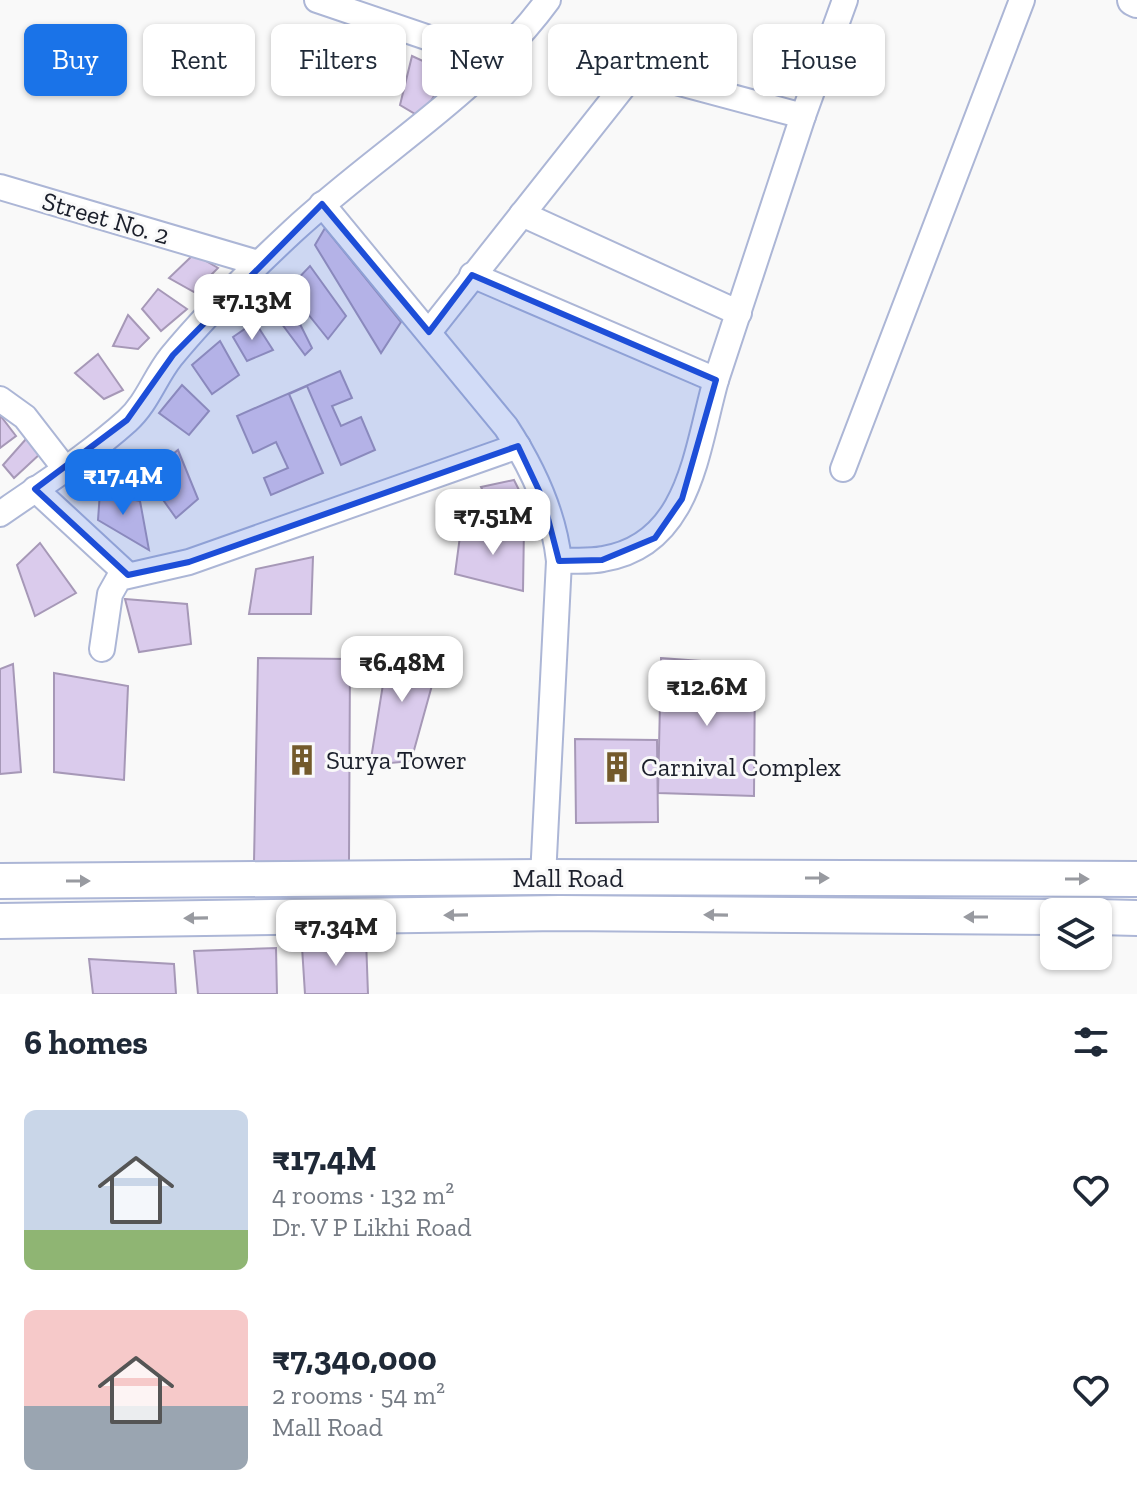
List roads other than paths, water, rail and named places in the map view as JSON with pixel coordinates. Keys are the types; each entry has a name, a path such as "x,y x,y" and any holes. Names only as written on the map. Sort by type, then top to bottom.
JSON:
{"main road":[{"name":"Mall Road","path":"0,881 543,877 1137,879"},
{"name":"Mall Road","path":"0,921 560,913 1040,917"},
{"path":"1112,917 1137,918"}],"street":[{"path":"317,0 422,36"},
{"path":"528,24 548,0"},
{"path":"559,561 602,560 631,552 655,538 682,499 716,380 803,116 845,0"},
{"path":"843,469 1022,0"},
{"path":"429,332 637,74 803,116"},
{"path":"0,514 66,470 141,406 173,355 258,263 322,204 454,96"},
{"name":"Street No. 2","path":"0,187 258,263"},
{"path":"322,204 429,332 518,446 557,538 559,561 543,877"},
{"path":"522,214 739,313"},
{"path":"472,275 716,380"},
{"path":"0,399 25,417 66,470"},
{"path":"102,649 114,583 128,575 189,562 518,446"},
{"path":"35,489 128,575"}],"place":[{"name":"Surya Tower","path":"302,760"},
{"name":"Carnival Complex","path":"617,767"}]}
